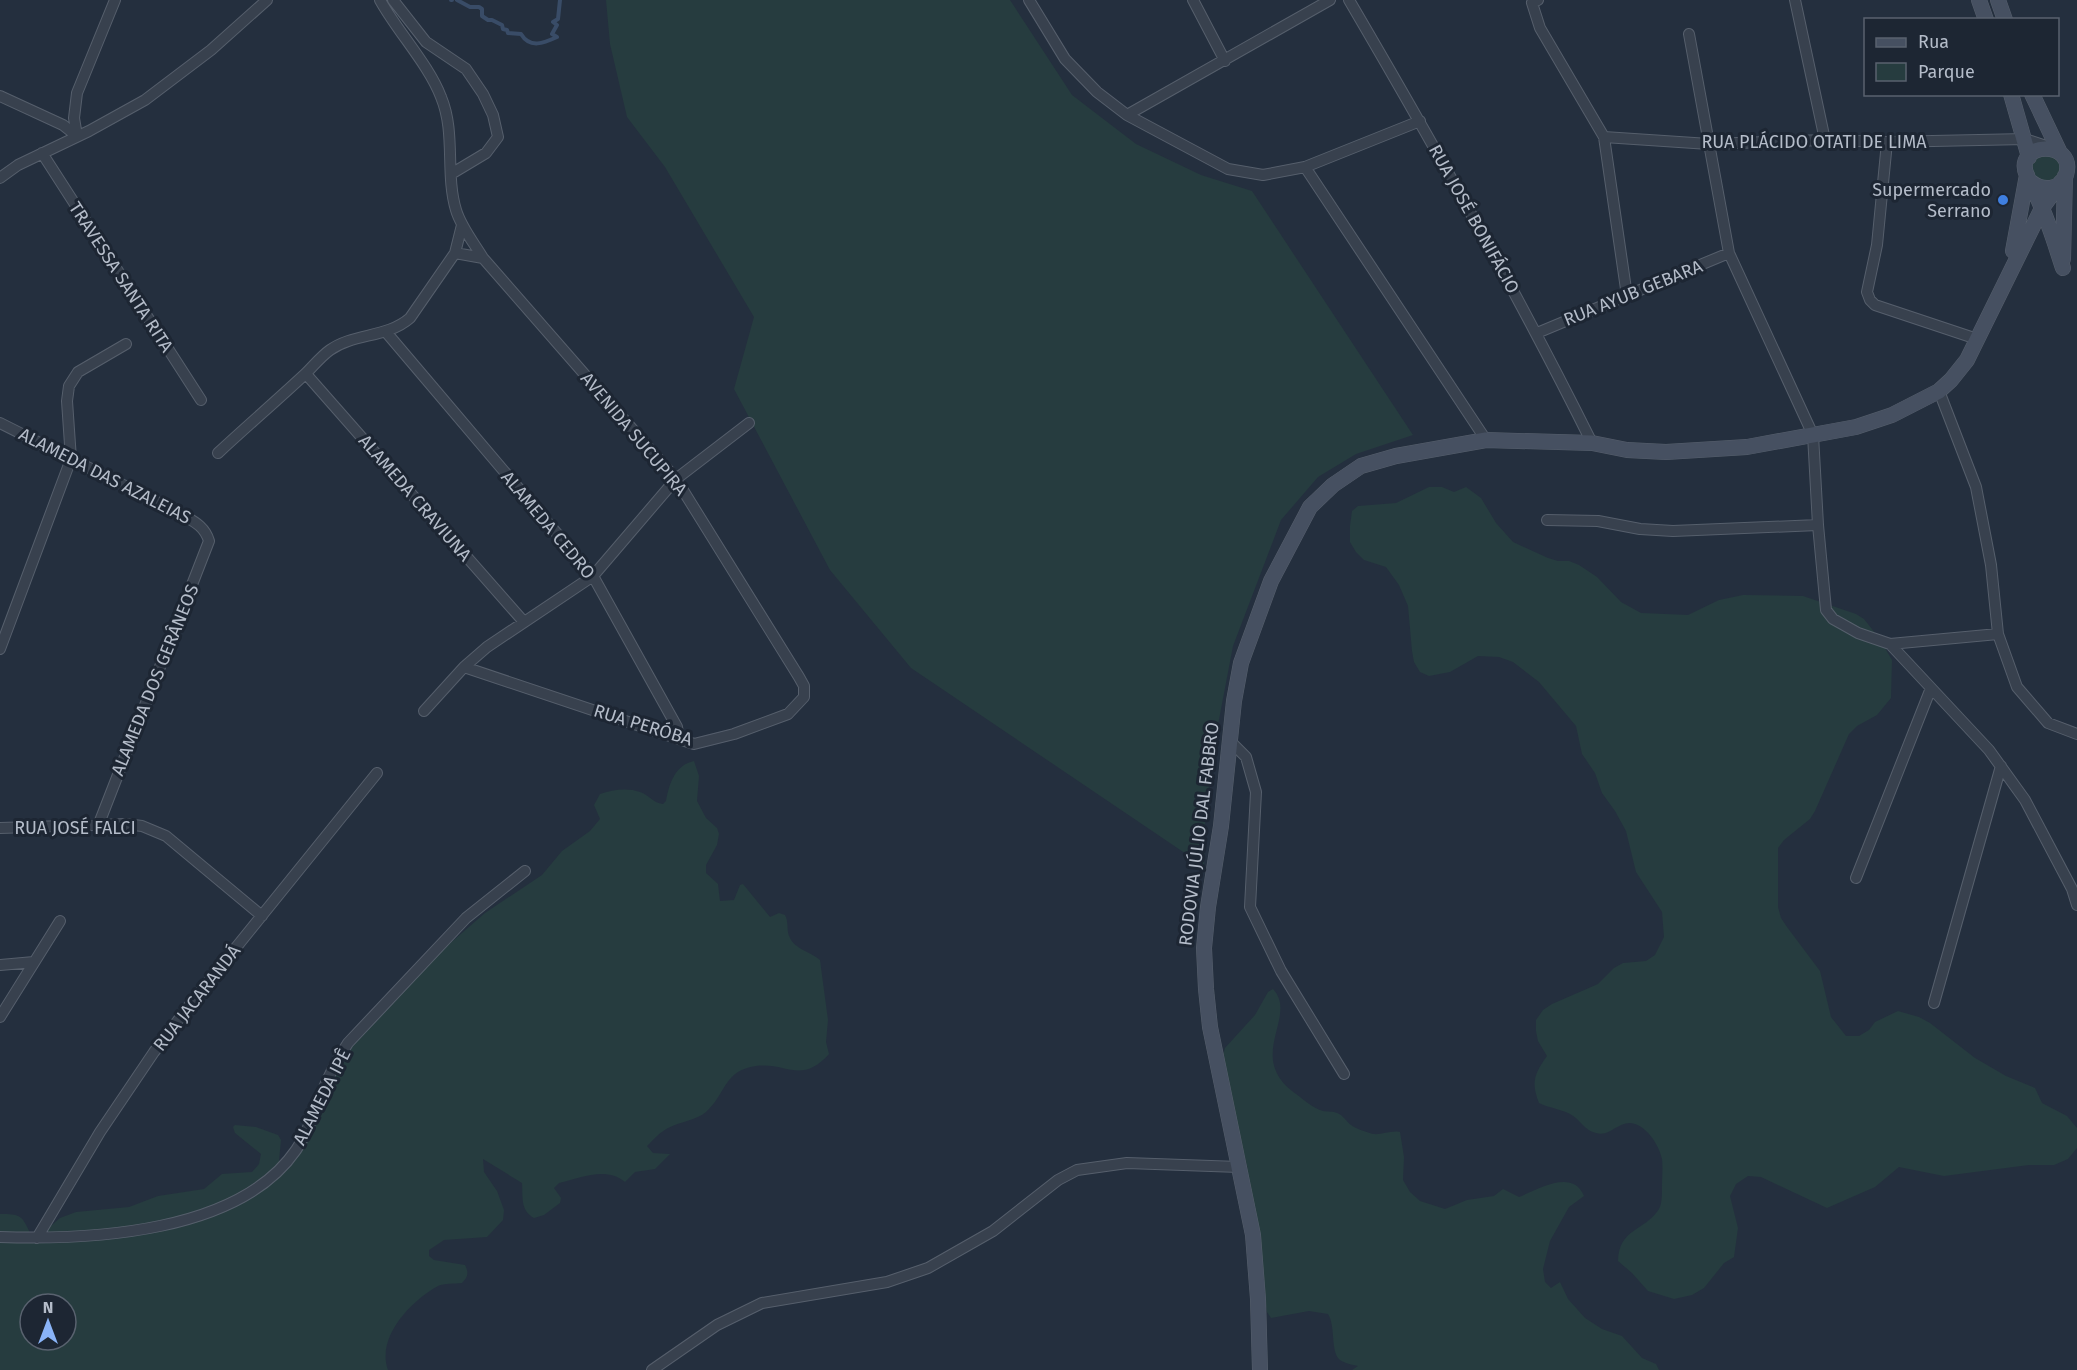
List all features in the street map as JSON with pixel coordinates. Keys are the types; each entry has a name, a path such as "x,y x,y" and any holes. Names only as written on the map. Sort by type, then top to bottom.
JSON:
{"main road":[{"path":"1979,0 1985,18"},
{"path":"1998,0 2004,18"},
{"path":"2012,96 2029,157"},
{"path":"2033,96 2057,151 2066,164 2068,174 2063,268 2026,165 2029,157 2036,151 2044,148 2057,151"},
{"path":"2029,178 2036,186 2050,189 2068,174"},
{"path":"2007,277 2042,208 2068,174"},
{"path":"2007,277 2029,178"},
{"name":"RODOVIA JÚLIO DAL FABBRO","path":"1260,1370 1253,1235 1210,1027 1204,948 1221,826 1229,740 1241,663 1271,581 1310,507 1333,485 1361,466 1396,456 1486,440 1592,443 1627,450 1666,452 1747,447 1856,427 1892,415 1939,391 1952,380 1967,360 2007,277"}],"street":[{"path":"77,136 74,118 77,93 115,0"},
{"path":"0,178 18,165 77,136 152,94 211,50 267,0"},
{"name":"AVENIDA SUCUPIRA","path":"380,0 441,95 447,115 456,211 462,225 483,258 676,479 804,686"},
{"path":"393,0 426,42 466,69 494,115 498,137 486,153 451,174"},
{"path":"1029,0 1065,59 1097,92 1127,115 1228,169 1263,175 1305,168 1420,121"},
{"path":"1193,0 1225,61"},
{"path":"1127,115 1330,0"},
{"name":"RUA JOSÉ BONIFÁCIO","path":"1348,0 1420,121 1537,333 1592,443"},
{"path":"1538,0 1532,3 1540,28 1604,137 1627,296"},
{"path":"1795,0 1825,140"},
{"path":"1689,34 1729,254 1813,435 1826,610 1833,619 1858,633 1890,644 1998,634"},
{"path":"0,96 63,125 77,136"},
{"name":"RUA PLÁCIDO OTATI DE LIMA","path":"1604,137 1709,144 1825,140 1887,142 2025,139"},
{"path":"2025,139 2057,151"},
{"path":"1887,142 1878,235 1868,292 1870,300 1875,304 1977,339"},
{"name":"TRAVESSA SANTA RITA","path":"42,153 201,400"},
{"path":"1305,168 1486,440"},
{"path":"218,453 306,374 328,351 340,344 386,332 402,325 410,318 455,253 462,225"},
{"path":"455,253 483,258"},
{"name":"RUA AYUB GEBARA","path":"1537,333 1729,254"},
{"name":"ALAMEDA CEDRO","path":"386,332 592,576 677,727 679,738"},
{"path":"0,649 71,459 67,401 69,386 78,372 126,344"},
{"name":"ALAMEDA CRAVIUNA","path":"306,374 524,622"},
{"path":"1939,391 1976,487 1991,565 1998,634 2017,687 2048,723 2077,734"},
{"name":"ALAMEDA DAS AZALEIAS","path":"0,423 183,515 200,525 207,533"},
{"path":"424,711 464,667 487,647 592,576 676,479 749,423"},
{"path":"1547,520 1598,521 1640,529 1673,531 1818,525"},
{"name":"ALAMEDA DOS GERÂNEOS","path":"98,826 206,554 209,541 207,533"},
{"path":"1890,644 1989,750 2001,766 2025,800 2072,889 2077,905"},
{"name":"RUA PERÓBA","path":"464,667 694,744 734,734 788,714 804,697 804,686"},
{"path":"1856,878 1931,688"},
{"path":"1229,740 1246,757 1256,792 1250,907 1281,971 1344,1074"},
{"path":"1934,1003 2001,766"},
{"name":"RUA JACARANDÁ","path":"37,1238 100,1132 154,1052 377,773"},
{"name":"RUA JOSÉ FALCI","path":"0,828 126,824 142,826 166,836 262,916"},
{"name":"ALAMEDA IPÊ","path":"0,1237 96,1235 180,1221 219,1209 248,1195 273,1176 296,1150 310,1124 333,1067 348,1043 466,918 525,871"},
{"path":"0,1017 60,921"},
{"path":"0,965 34,962"},
{"path":"652,1370 717,1325 762,1303 887,1282 928,1268 993,1231 1058,1180 1077,1170 1127,1163 1239,1167"}],"green space":[{"path":"606,0 1010,0 1072,95 1136,144 1201,175 1252,191 1413,435 1356,454 1318,477 1281,520 1233,646 1213,751 1205,824 1204,866 911,668 830,570 734,389 754,317 665,167 627,117 610,44"},
{"path":"2050,152 2063,165 2053,184 2032,178 2032,159"},
{"path":"1429,487 1442,487 1454,492 1466,487 1481,498 1496,523 1513,542 1548,558 1579,565 1597,577 1621,602 1641,613 1688,615 1719,600 1743,595 1803,596 1856,614 1864,619 1892,660 1891,698 1877,715 1857,726 1849,734 1815,811 1810,819 1784,840 1778,848 1778,907 1781,918 1820,971 1831,1017 1846,1036 1859,1036 1869,1030 1875,1022 1898,1011 1930,1023 1975,1058 2006,1076 2035,1088 2042,1103 2067,1116 2077,1128 2077,1148 2068,1159 2054,1165 2029,1165 1944,1176 1899,1167 1875,1187 1827,1208 1761,1177 1748,1176 1736,1184 1730,1196 1738,1228 1734,1257 1724,1263 1704,1288 1692,1295 1674,1299 1648,1291 1618,1261 1619,1250 1627,1236 1653,1216 1660,1207 1662,1159 1660,1153 1651,1136 1636,1124 1625,1124 1609,1132 1596,1133 1570,1114 1539,1103 1535,1090 1535,1079 1547,1056 1538,1041 1536,1020 1543,1010 1552,1004 1598,984 1614,968 1623,963 1646,961 1655,955 1664,937 1662,912 1636,872 1626,831 1602,793 1595,773 1582,754 1576,726 1539,682 1513,662 1499,657 1478,656 1450,672 1429,676 1420,672 1414,662 1408,606 1399,585 1386,567 1364,560 1356,552 1350,542 1350,526 1352,511 1358,506 1396,503"},
{"path":"694,761 699,776 697,801 706,818 717,828 719,834 717,845 706,865 706,873 718,884 720,901 734,900 740,885 743,884 770,917 779,913 785,915 792,942 820,960 828,1020 826,1042 829,1054 819,1063 802,1070 767,1066 745,1068 731,1078 706,1112 665,1130 647,1146 653,1153 670,1154 655,1169 635,1172 625,1182 618,1177 602,1174 559,1183 554,1188 561,1198 560,1203 544,1215 534,1218 524,1207 522,1183 483,1159 484,1172 497,1191 504,1210 503,1220 487,1237 444,1240 429,1250 429,1256 434,1260 465,1265 467,1277 462,1283 438,1286 407,1310 391,1333 387,1345 388,1370 0,1370 0,1214 20,1217 30,1233 38,1237 60,1218 76,1212 129,1207 158,1196 204,1189 222,1174 252,1172 259,1164 261,1154 235,1133 233,1127 235,1125 256,1127 278,1135 281,1140 279,1161 285,1163 342,1054 409,979 485,913 542,875 562,851 590,831 600,819 594,805 600,794 615,790 635,790 663,804 674,776 682,767"},
{"path":"1273,989 1279,1000 1280,1012 1273,1052 1274,1066 1281,1080 1312,1106 1339,1114 1358,1129 1373,1134 1400,1132 1404,1157 1403,1180 1410,1192 1420,1201 1445,1209 1467,1200 1494,1196 1503,1189 1519,1197 1554,1183 1572,1183 1579,1188 1584,1196 1569,1207 1550,1241 1543,1269 1545,1282 1551,1288 1560,1282 1568,1299 1585,1318 1602,1329 1622,1336 1642,1358 1656,1364 1659,1370 1352,1370 1358,1366 1344,1362 1337,1356 1328,1314 1309,1311 1271,1318 1267,1312 1256,1258 1253,1207 1247,1166 1232,1106 1218,1071 1225,1048 1255,1015 1268,992"}],"waterway":[{"path":"457,0 470,7 479,7 482,9 482,16 502,25 508,33 521,34 533,43 557,37 552,34 557,25 553,22 558,19 560,0"}],"place":[{"name":"Supermercado Serrano","path":"2003,200"}]}
